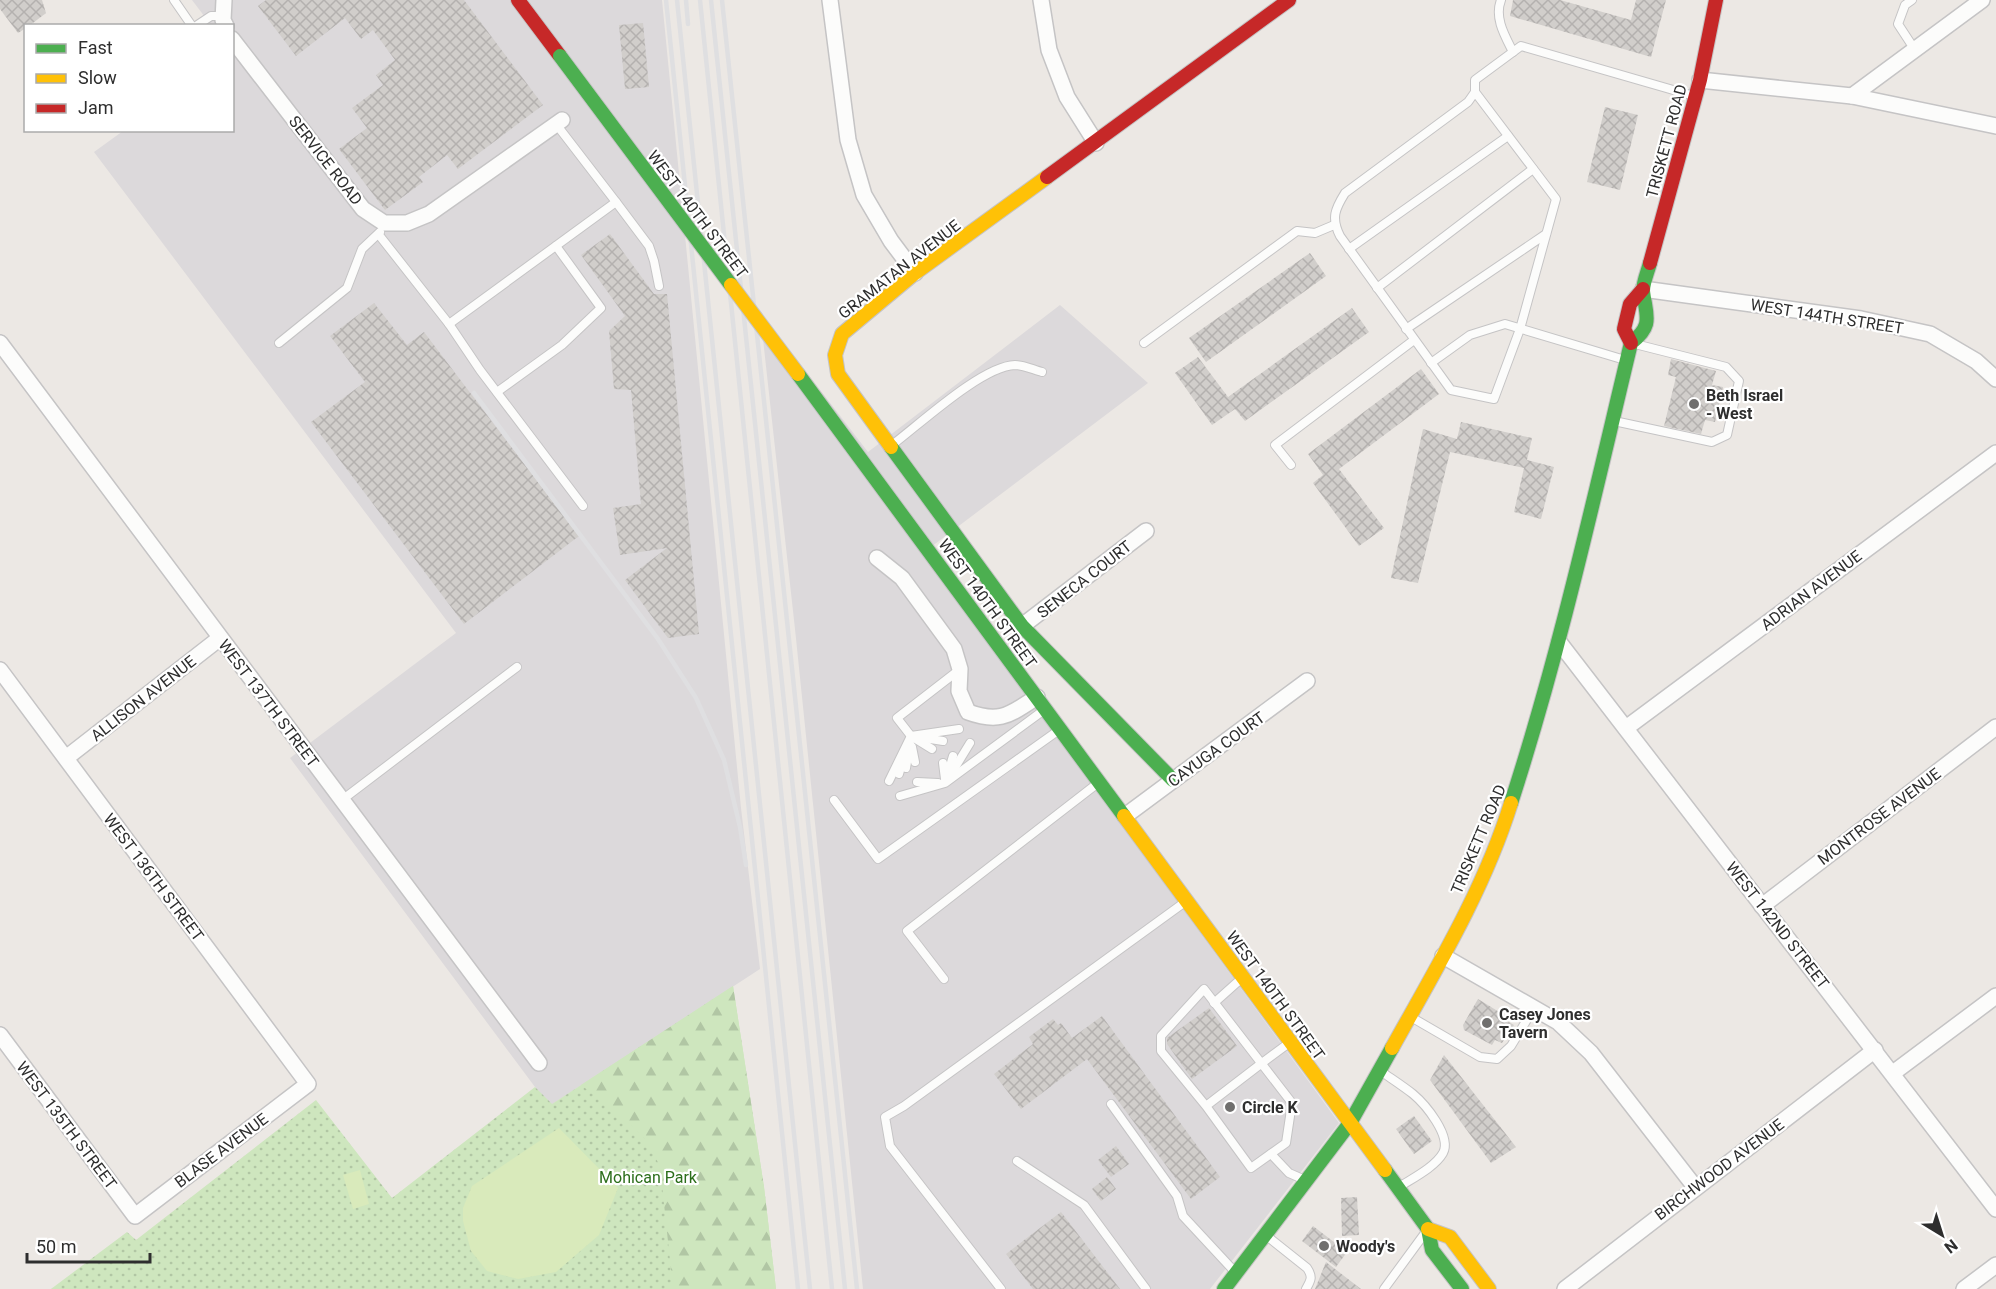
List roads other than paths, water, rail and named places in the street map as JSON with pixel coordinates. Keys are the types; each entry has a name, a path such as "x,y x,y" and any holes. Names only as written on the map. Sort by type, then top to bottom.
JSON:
{"main road":[{"name":"WEST 140TH STREET","path":"518,0 798,374 1398,1188 1428,1229 1432,1250 1462,1289"},
{"name":"GRAMATAN AVENUE","path":"1173,780 1022,626 838,374 835,355 842,334 915,273 1289,0"},
{"name":"TRISKETT ROAD","path":"1631,343 1624,329 1630,304 1643,289 1700,80 1716,0"},
{"name":"TRISKETT ROAD","path":"1224,1289 1350,1123 1443,956 1486,870 1504,827 1539,717 1631,343 1643,333 1648,312 1643,289"},
{"name":"WEST 140TH STREET","path":"1428,1229 1450,1237 1489,1289"}],"street":[{"path":"830,0 848,140 864,195 891,241 915,273"},
{"path":"1041,0 1049,50 1066,97 1096,142"},
{"path":"1852,96 1982,0"},
{"name":"SERVICE ROAD","path":"234,42 363,209 382,229"},
{"path":"1700,80 1852,96 1996,126"},
{"path":"382,229 407,223 429,214 559,122"},
{"name":"WEST 144TH STREET","path":"1643,289 1861,319 1930,334 1976,361 1996,379"},
{"name":"WEST 137TH STREET","path":"0,342 539,1063"},
{"name":"ADRIAN AVENUE","path":"1626,728 1996,453"},
{"name":"SENECA COURT","path":"1022,626 1146,531"},
{"path":"878,558 902,578 954,649 960,669 959,691 969,712 982,717 1005,717 1041,703"},
{"name":"ALLISON AVENUE","path":"66,758 220,638"},
{"name":"WEST 142ND STREET","path":"1559,642 1996,1209"},
{"name":"WEST 136TH STREET","path":"0,670 308,1084"},
{"name":"CAYUGA COURT","path":"1125,816 1307,681"},
{"name":"MONTROSE AVENUE","path":"1762,906 1996,727"},
{"path":"1443,956 1558,1022 1591,1053 1695,1187"},
{"path":"1893,1073 1996,996"},
{"name":"WEST 135TH STREET","path":"0,1035 135,1216"},
{"name":"BIRCHWOOD AVENUE","path":"1565,1289 1875,1050"},
{"name":"BLASE AVENUE","path":"135,1216 308,1084"},
{"path":"1964,1289 1996,1265"}],"lane":[{"path":"174,0 192,24"},
{"path":"1501,0 1499,3 1502,31 1513,52"},
{"path":"1907,2 1898,24 1915,50"},
{"path":"197,24 211,16 224,14"},
{"path":"1475,92 1467,102 1345,193 1336,207 1334,225 1451,390 1494,399 1520,329 1556,199 1475,92 1475,80 1521,46 1695,96"},
{"path":"559,122 649,246 659,286"},
{"path":"1349,249 1508,136"},
{"path":"1377,288 1533,169"},
{"path":"449,324 616,202"},
{"path":"1144,343 1297,231 1315,234 1334,225"},
{"path":"279,343 347,288 362,249 382,229 497,392 583,506"},
{"path":"1406,329 1546,234"},
{"path":"497,392 562,345 602,308 556,246"},
{"path":"1431,363 1470,335 1505,324 1627,361"},
{"path":"1291,465 1275,445 1414,340"},
{"path":"1612,420 1712,442 1727,435 1739,381 1726,367 1631,343"},
{"path":"891,446 983,377 1001,368 1017,365 1042,372"},
{"path":"342,800 516,667"},
{"path":"932,749 911,736 897,718 960,669"},
{"path":"900,796 945,783 1041,703"},
{"path":"911,736 959,729"},
{"path":"834,800 878,859 1060,729"},
{"path":"911,736 951,734"},
{"path":"911,736 943,741"},
{"path":"911,736 915,762"},
{"path":"906,768 911,736"},
{"path":"899,774 911,736"},
{"path":"889,781 911,736"},
{"path":"909,789 945,783 970,743"},
{"path":"945,783 963,748"},
{"path":"945,783 953,756"},
{"path":"943,763 945,783"},
{"path":"925,776 945,783"},
{"path":"917,782 945,783"},
{"path":"944,979 907,931 1099,782"},
{"path":"1001,1289 890,1146 885,1117 904,1106 1187,901"},
{"path":"1215,1003 1243,977"},
{"path":"1204,989 1262,1063 1292,1102 1286,1143 1251,1168 1206,1106 1161,1051 1161,1036 1204,989"},
{"path":"1409,1016 1480,1057 1497,1059 1505,1053 1521,1032 1534,1008"},
{"path":"1206,1106 1290,1041"},
{"path":"1379,1071 1413,1094 1425,1106 1445,1137 1446,1146 1442,1155 1398,1188"},
{"path":"1111,1104 1177,1196 1183,1216 1236,1273"},
{"path":"1271,1154 1289,1173 1306,1181"},
{"path":"1017,1161 1084,1205 1146,1289"},
{"path":"1384,1289 1428,1229"},
{"path":"1265,1235 1307,1268 1311,1279 1306,1289"}],"railway":[{"path":"666,0 798,1289"},
{"path":"677,0 810,1289"},
{"path":"686,0 688,24"},
{"path":"700,0 832,1289"},
{"path":"711,0 845,1289"},
{"path":"722,0 857,1289"},
{"path":"474,393 658,639 696,698 724,760 740,827 746,865"}],"place":[{"name":"Beth Israel - West","path":"1694,404"},
{"name":"Casey Jones Tavern","path":"1487,1023"},
{"name":"Circle K","path":"1230,1107"},
{"name":"Woody's","path":"1324,1246"}],"park label":[{"name":"Mohican Park","path":"648,1177"}]}
